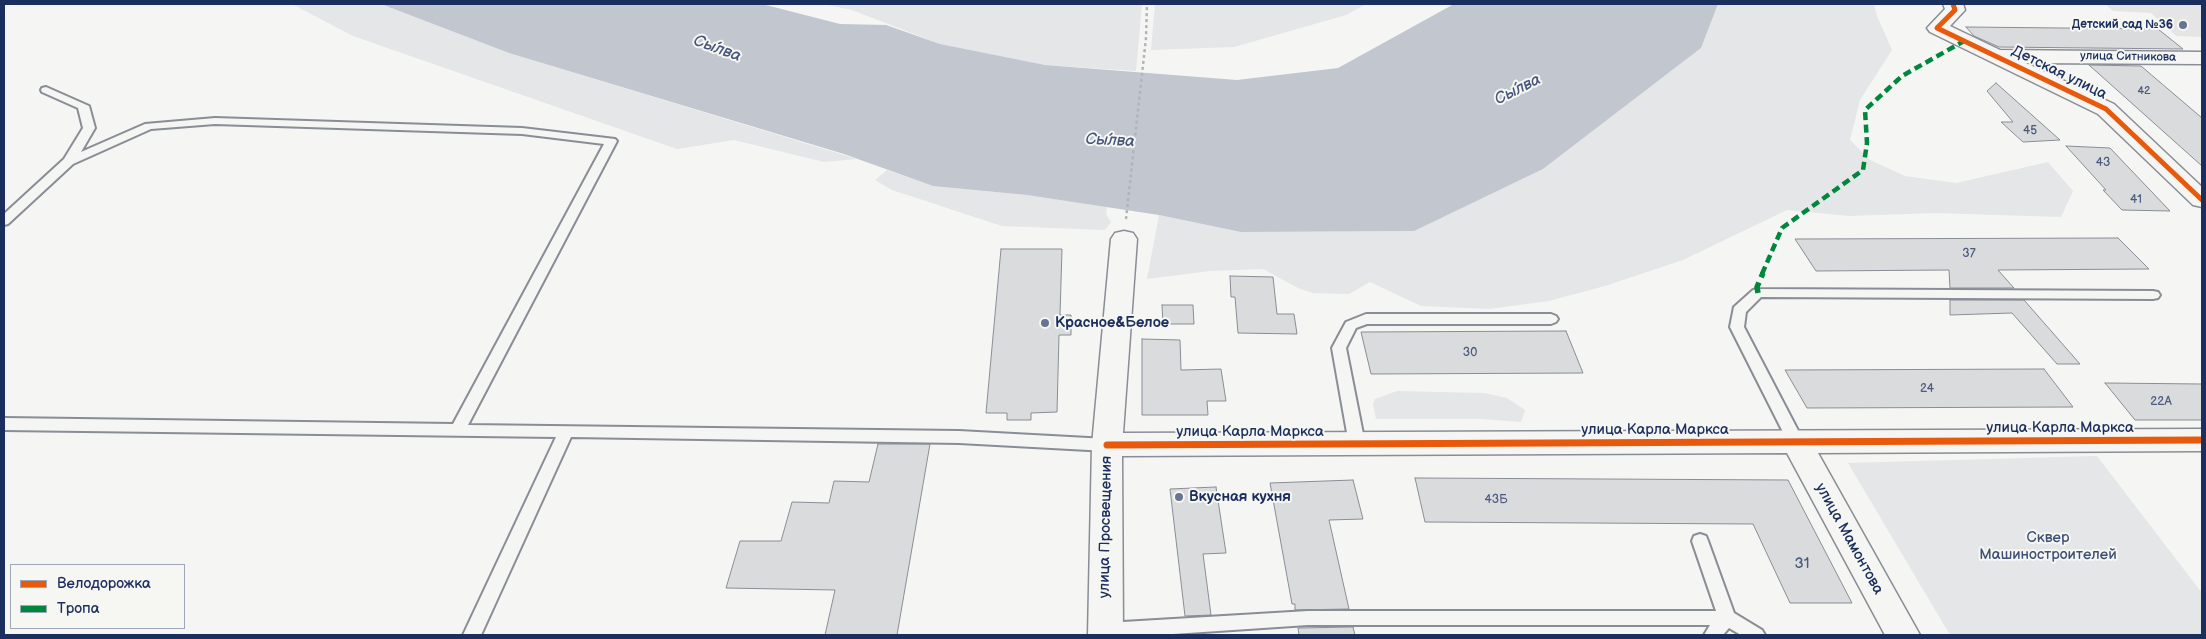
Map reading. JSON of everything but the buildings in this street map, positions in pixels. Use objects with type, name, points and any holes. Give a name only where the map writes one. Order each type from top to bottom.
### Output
[{"type":"street","name":"Детская улица","points":[[1953,4],[1955,10],[1937,28],[2106,109],[2202,200]]},
{"type":"street","name":"улица Ситникова","points":[[1994,56],[2199,61]]},
{"type":"street","name":"улица Просвещения","points":[[1105,633],[1107,445],[1124,231]]},
{"type":"street","name":"улица Карла Маркса","points":[[1107,445],[2202,440]]},
{"type":"street","name":"улица Мамонтова","points":[[1796,442],[1903,635]]},
{"type":"lane","points":[[4,220],[69,161],[88,128],[83,106],[46,90]]},
{"type":"lane","points":[[69,161],[149,126],[215,122],[522,131],[611,141],[458,430]]},
{"type":"lane","points":[[1796,442],[1737,327],[1739,310],[1758,293],[2153,295]]},
{"type":"lane","points":[[1357,444],[1339,348],[1351,325],[1366,319],[1551,319]]},
{"type":"lane","points":[[4,424],[960,437],[1107,445]]},
{"type":"lane","points":[[472,635],[566,431]]},
{"type":"lane","points":[[1700,541],[1726,618]]},
{"type":"lane","points":[[1105,633],[1308,618],[1726,618],[1756,635]]},
{"type":"lane","points":[[1713,635],[1726,618]]},
{"type":"path","points":[[1124,231],[1146,38],[1147,4]]},
{"type":"shaded area","name":"Детский сад №36","points":[[2105,4],[2202,4],[2202,37],[2176,36],[2151,13],[2113,11]]},
{"type":"green space","points":[[292,4],[381,4],[509,53],[857,159],[824,162],[734,140],[677,149],[353,36]]},
{"type":"green space","points":[[824,4],[1142,4],[1136,71],[1045,65],[940,44],[852,10]]},
{"type":"green space","points":[[1155,4],[1366,4],[1346,15],[1234,47],[1151,50]]},
{"type":"green space","points":[[1718,4],[1874,4],[1877,16],[1892,50],[1860,100],[1850,140],[1870,160],[1905,176],[1956,183],[2048,162],[2073,191],[2061,217],[1935,213],[1849,216],[1787,210],[1683,260],[1605,286],[1549,301],[1489,309],[1421,306],[1370,282],[1349,294],[1313,293],[1298,288],[1263,269],[1210,271],[1147,279],[1159,215],[1241,232],[1413,231],[1543,169],[1701,48]]},
{"type":"green space","points":[[887,170],[933,186],[1027,195],[1107,207],[1106,214],[1111,222],[1105,230],[1002,226],[892,190],[875,180]]},
{"type":"green space","points":[[1397,391],[1484,393],[1507,398],[1525,410],[1521,422],[1482,419],[1376,419],[1373,404],[1375,399]]},
{"type":"green space","name":"Сквер Машиностроителей","points":[[2097,456],[2202,593],[2202,635],[1950,635],[1848,463]]},
{"type":"water","name":"Сы́лва","points":[[381,4],[762,4],[840,24],[886,25],[940,44],[1045,65],[1237,80],[1338,68],[1454,4],[1718,4],[1701,48],[1543,169],[1414,231],[1241,232],[1159,215],[1027,195],[933,186],[844,154],[509,53]]},
{"type":"marked path","points":[[1758,293],[1757,287],[1782,228],[1863,170],[1867,143],[1865,110],[1902,76],[1964,41]]},
{"type":"cycle path","points":[[1953,4],[1955,10],[1937,28],[2106,109],[2202,200]]},
{"type":"cycle path","points":[[1107,445],[2202,440]]},
{"type":"place","name":"Детский сад №36","points":[[2183,25]]},
{"type":"place","name":"Красное&Белое","points":[[1045,323]]},
{"type":"place","name":"Вкусная кухня","points":[[1179,497]]}]
